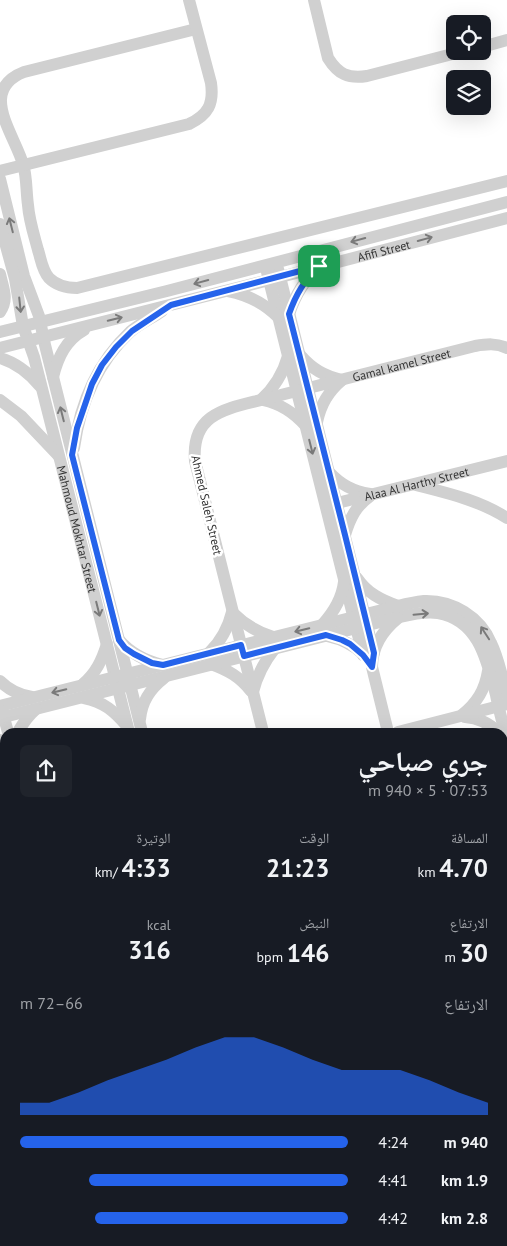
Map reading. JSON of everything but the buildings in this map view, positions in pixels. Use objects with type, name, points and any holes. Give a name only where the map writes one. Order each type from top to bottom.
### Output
[{"type":"street","points":[[0,171],[181,126],[198,119],[206,112],[212,93],[211,83],[189,0]]},
{"type":"street","points":[[314,0],[328,58],[333,66],[348,76],[358,78],[446,56]]},
{"type":"street","points":[[196,29],[24,72],[7,82],[2,91],[1,101],[5,121],[23,165],[29,214],[44,270],[58,284],[67,288],[77,288],[507,181]]},
{"type":"street","points":[[491,44],[507,40]]},
{"type":"street","name":"Mahmoud Mokhtar Street","points":[[1,187],[24,276],[40,322],[72,455],[113,642]]},
{"type":"street","name":"Afifi Street","points":[[0,332],[167,291],[507,202]]},
{"type":"street","name":"Afifi Street","points":[[0,348],[507,218]]},
{"type":"street","points":[[490,222],[507,228]]},
{"type":"street","name":"Mahmoud Mokhtar Street","points":[[0,224],[15,279],[23,326],[29,341],[59,455],[113,642],[134,728]]},
{"type":"street","points":[[271,263],[387,728]]},
{"type":"street","points":[[284,316],[300,288],[319,266]]},
{"type":"street","points":[[0,274],[6,300],[0,312]]},
{"type":"street","points":[[226,291],[249,296],[284,316]]},
{"type":"street","points":[[72,455],[77,428],[84,406],[92,384],[102,365],[132,331],[171,305]]},
{"type":"street","points":[[53,376],[62,352],[74,337],[90,326]]},
{"type":"street","name":"Gamal kamel Street","points":[[303,390],[482,345],[495,344],[507,348]]},
{"type":"street","points":[[294,354],[317,371],[329,377],[342,380]]},
{"type":"street","points":[[261,400],[279,380],[294,354]]},
{"type":"street","points":[[0,358],[20,367],[32,376],[42,388]]},
{"type":"street","points":[[311,424],[332,388],[342,380]]},
{"type":"street","name":"Ahmed Saleh Street","points":[[262,728],[194,461],[194,452],[199,433],[210,418],[218,413],[227,409],[303,390]]},
{"type":"street","points":[[0,400],[21,416],[59,455]]},
{"type":"street","points":[[261,400],[274,402],[311,424],[329,472],[332,505],[345,535],[350,576],[324,630]]},
{"type":"street","name":"Alaa Al Harthy Street","points":[[332,505],[507,461]]},
{"type":"street","points":[[329,472],[348,488],[372,494]]},
{"type":"street","points":[[413,484],[474,501],[507,518]]},
{"type":"street","points":[[345,535],[348,523],[354,512],[372,494]]},
{"type":"street","points":[[350,576],[373,595],[399,612]]},
{"type":"street","points":[[232,612],[250,628],[274,643]]},
{"type":"street","points":[[210,659],[224,635],[232,612]]},
{"type":"street","points":[[368,654],[399,612]]},
{"type":"street","points":[[7,728],[1,710],[36,703],[399,612],[412,614],[437,613],[449,616],[460,622],[478,641],[494,666],[507,695]]},
{"type":"street","points":[[324,630],[368,654]]},
{"type":"street","points":[[81,691],[113,642],[164,670]]},
{"type":"street","points":[[253,693],[260,669],[274,643]]},
{"type":"street","points":[[210,659],[234,675],[253,693]]},
{"type":"street","points":[[494,666],[507,676]]},
{"type":"street","points":[[494,666],[503,705],[505,728]]},
{"type":"street","points":[[460,716],[477,701],[494,666]]},
{"type":"street","points":[[81,691],[92,700],[112,710],[134,728],[147,696],[164,670]]},
{"type":"street","points":[[0,681],[13,692],[36,703]]},
{"type":"street","points":[[20,728],[36,703]]},
{"type":"street","points":[[414,728],[503,705]]},
{"type":"street","points":[[460,716],[483,721],[494,728]]},
{"type":"route","points":[[319,266],[300,288],[289,314],[374,653],[372,667],[363,655],[350,644],[326,635],[244,656],[241,645],[163,665],[152,663],[125,648],[119,640],[72,455],[77,428],[92,384],[102,365],[132,331],[171,305],[319,266]]}]
